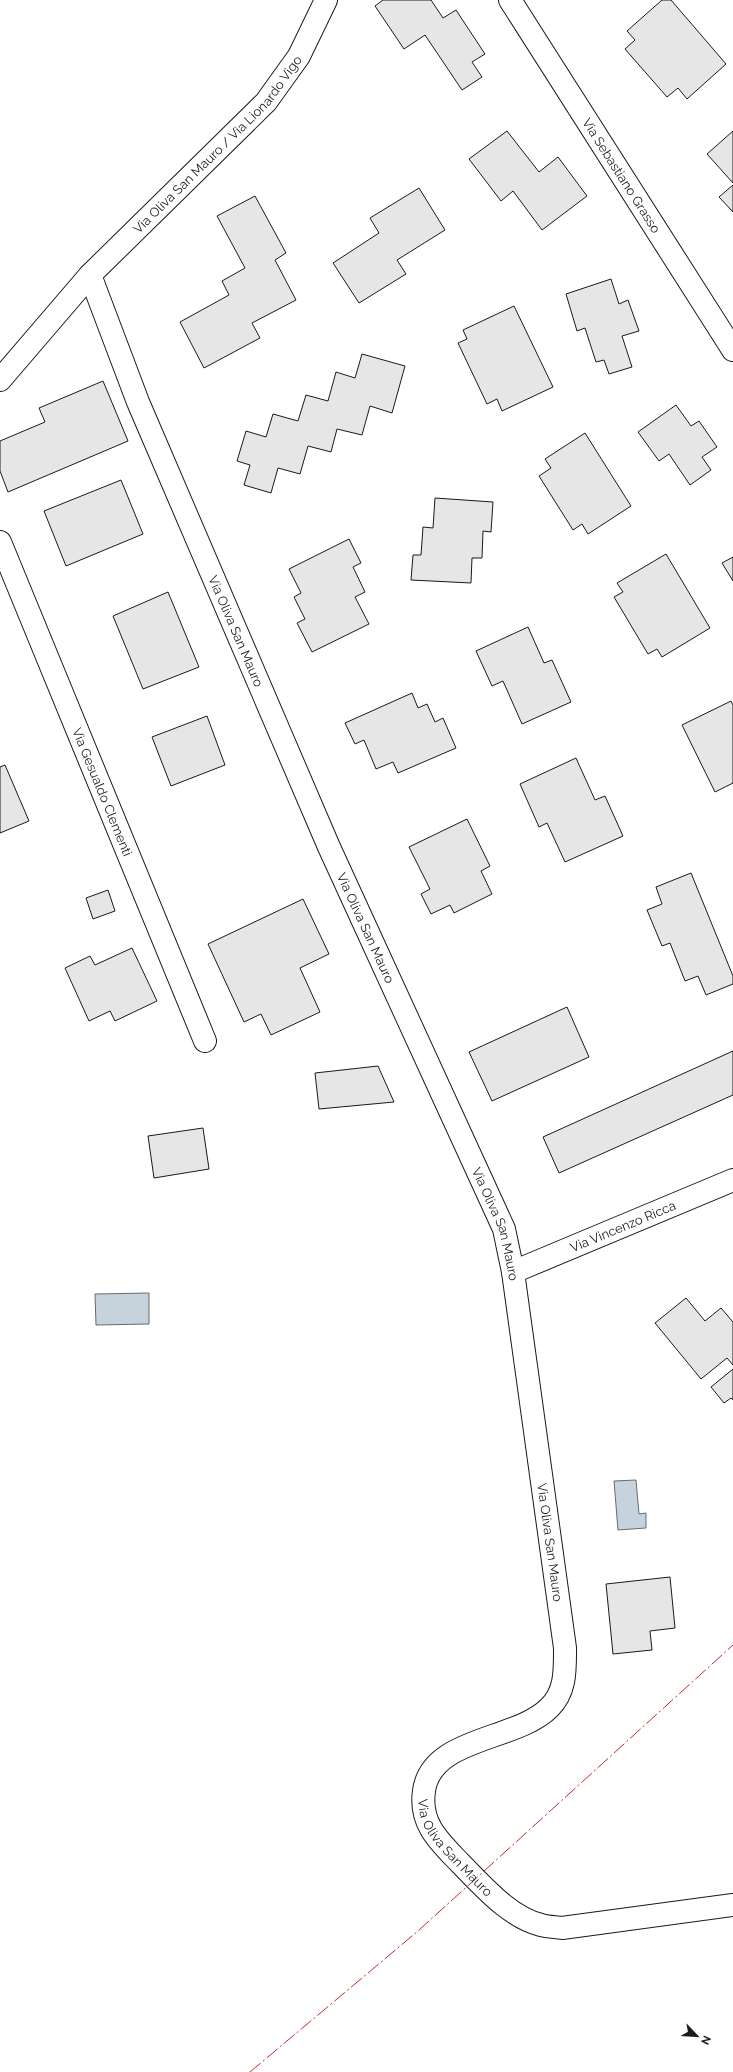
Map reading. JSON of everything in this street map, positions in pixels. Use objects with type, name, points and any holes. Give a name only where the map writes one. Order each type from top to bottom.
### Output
[{"type":"street","name":"Via Oliva San Mauro / Via Lionardo Vigo","points":[[0,380],[90,275],[266,102],[299,56],[326,0]]},
{"type":"street","name":"Via Sebastiano Grasso","points":[[510,0],[733,350]]},
{"type":"street","name":"Via Oliva San Mauro","points":[[90,275],[138,402],[329,847],[504,1229],[513,1272],[564,1648],[564,1679],[559,1695],[550,1708],[534,1719],[447,1756],[431,1770],[425,1784],[425,1818],[434,1836],[488,1892],[518,1915],[540,1925],[562,1928],[733,1905]]},
{"type":"street","name":"Via Gesualdo Clementi","points":[[0,542],[205,1041]]},
{"type":"street","name":"Via Vincenzo Ricca","points":[[513,1272],[733,1180]]},
{"type":"shaded area","points":[[149,1293],[149,1324],[96,1325],[95,1294]]},
{"type":"shaded area","points":[[636,1480],[639,1514],[646,1513],[646,1528],[618,1530],[614,1481]]},
{"type":"building","points":[[383,0],[431,0],[443,18],[456,10],[485,54],[472,62],[482,77],[462,90],[425,35],[404,49],[375,6]]},
{"type":"building","points":[[662,0],[671,0],[726,64],[687,99],[678,88],[667,97],[625,49],[635,40],[627,31]]},
{"type":"building","points":[[507,131],[539,172],[558,157],[587,196],[542,230],[513,191],[501,201],[469,159]]},
{"type":"building","points":[[733,131],[733,183],[707,154]]},
{"type":"building","points":[[733,185],[733,212],[719,197]]},
{"type":"building","points":[[419,188],[445,230],[397,260],[406,274],[359,303],[333,263],[379,233],[370,218]]},
{"type":"building","points":[[255,196],[286,253],[275,260],[296,300],[252,323],[260,338],[204,368],[180,322],[229,295],[222,281],[245,268],[217,216]]},
{"type":"building","points":[[611,279],[619,304],[628,300],[639,331],[622,336],[632,367],[609,374],[604,360],[596,362],[585,328],[577,331],[566,294]]},
{"type":"building","points":[[514,306],[553,387],[502,411],[497,399],[487,404],[458,343],[467,339],[463,330]]},
{"type":"building","points":[[362,354],[405,366],[392,413],[370,406],[362,435],[337,429],[331,452],[308,446],[300,474],[278,468],[271,493],[244,485],[250,465],[237,461],[246,431],[266,437],[273,414],[298,421],[306,395],[328,401],[336,372],[355,378]]},
{"type":"building","points":[[103,381],[128,441],[8,492],[0,471],[0,441],[45,422],[39,408]]},
{"type":"building","points":[[676,405],[691,426],[699,421],[717,447],[702,457],[711,470],[690,485],[669,454],[659,461],[638,432]]},
{"type":"building","points":[[585,433],[631,506],[588,534],[582,524],[573,530],[539,476],[551,468],[545,459]]},
{"type":"building","points":[[121,480],[143,534],[66,566],[44,511]]},
{"type":"building","points":[[435,498],[493,502],[491,532],[483,531],[482,558],[472,558],[471,583],[411,580],[413,555],[421,555],[423,527],[433,528]]},
{"type":"building","points":[[349,539],[361,563],[353,567],[365,592],[355,597],[369,624],[312,652],[297,623],[305,619],[294,597],[301,593],[289,569]]},
{"type":"building","points":[[666,554],[710,628],[662,657],[657,649],[648,654],[614,597],[623,592],[617,583]]},
{"type":"building","points":[[733,557],[733,581],[722,563]]},
{"type":"building","points":[[168,592],[199,667],[143,689],[113,616]]},
{"type":"building","points":[[528,627],[544,663],[552,660],[571,702],[522,724],[503,681],[492,686],[476,651]]},
{"type":"building","points":[[412,693],[418,708],[427,704],[435,722],[443,718],[456,748],[398,773],[393,762],[376,769],[364,740],[355,744],[345,723]]},
{"type":"building","points":[[731,701],[733,705],[733,783],[715,792],[682,725]]},
{"type":"building","points":[[207,716],[225,765],[171,786],[152,737]]},
{"type":"building","points":[[576,758],[595,800],[605,796],[623,836],[565,862],[547,823],[539,827],[520,784]]},
{"type":"building","points":[[5,765],[29,821],[0,833],[0,767]]},
{"type":"building","points":[[467,819],[490,866],[481,871],[492,894],[454,913],[450,905],[431,914],[421,894],[430,889],[409,847]]},
{"type":"building","points":[[691,873],[733,976],[733,984],[706,995],[698,976],[685,981],[670,943],[662,946],[647,910],[662,904],[656,887]]},
{"type":"building","points":[[108,890],[115,911],[93,919],[86,898]]},
{"type":"building","points":[[303,899],[329,954],[300,968],[320,1012],[271,1035],[261,1014],[244,1022],[208,944]]},
{"type":"building","points":[[132,948],[157,1001],[115,1021],[110,1011],[89,1021],[65,968],[90,956],[95,965]]},
{"type":"building","points":[[567,1007],[589,1057],[492,1101],[469,1052]]},
{"type":"building","points":[[733,1051],[733,1095],[559,1173],[543,1137]]},
{"type":"building","points":[[378,1066],[394,1102],[319,1109],[315,1073]]},
{"type":"building","points":[[203,1128],[209,1169],[154,1178],[148,1136]]},
{"type":"building","points":[[686,1298],[705,1321],[721,1308],[733,1322],[733,1365],[727,1358],[701,1379],[655,1323]]},
{"type":"building","points":[[733,1369],[733,1400],[731,1398],[724,1403],[711,1387]]},
{"type":"building","points":[[670,1577],[675,1628],[650,1631],[652,1650],[613,1654],[606,1584]]},
{"type":"power","points":[[250,2072],[418,1931],[733,1645]]}]
